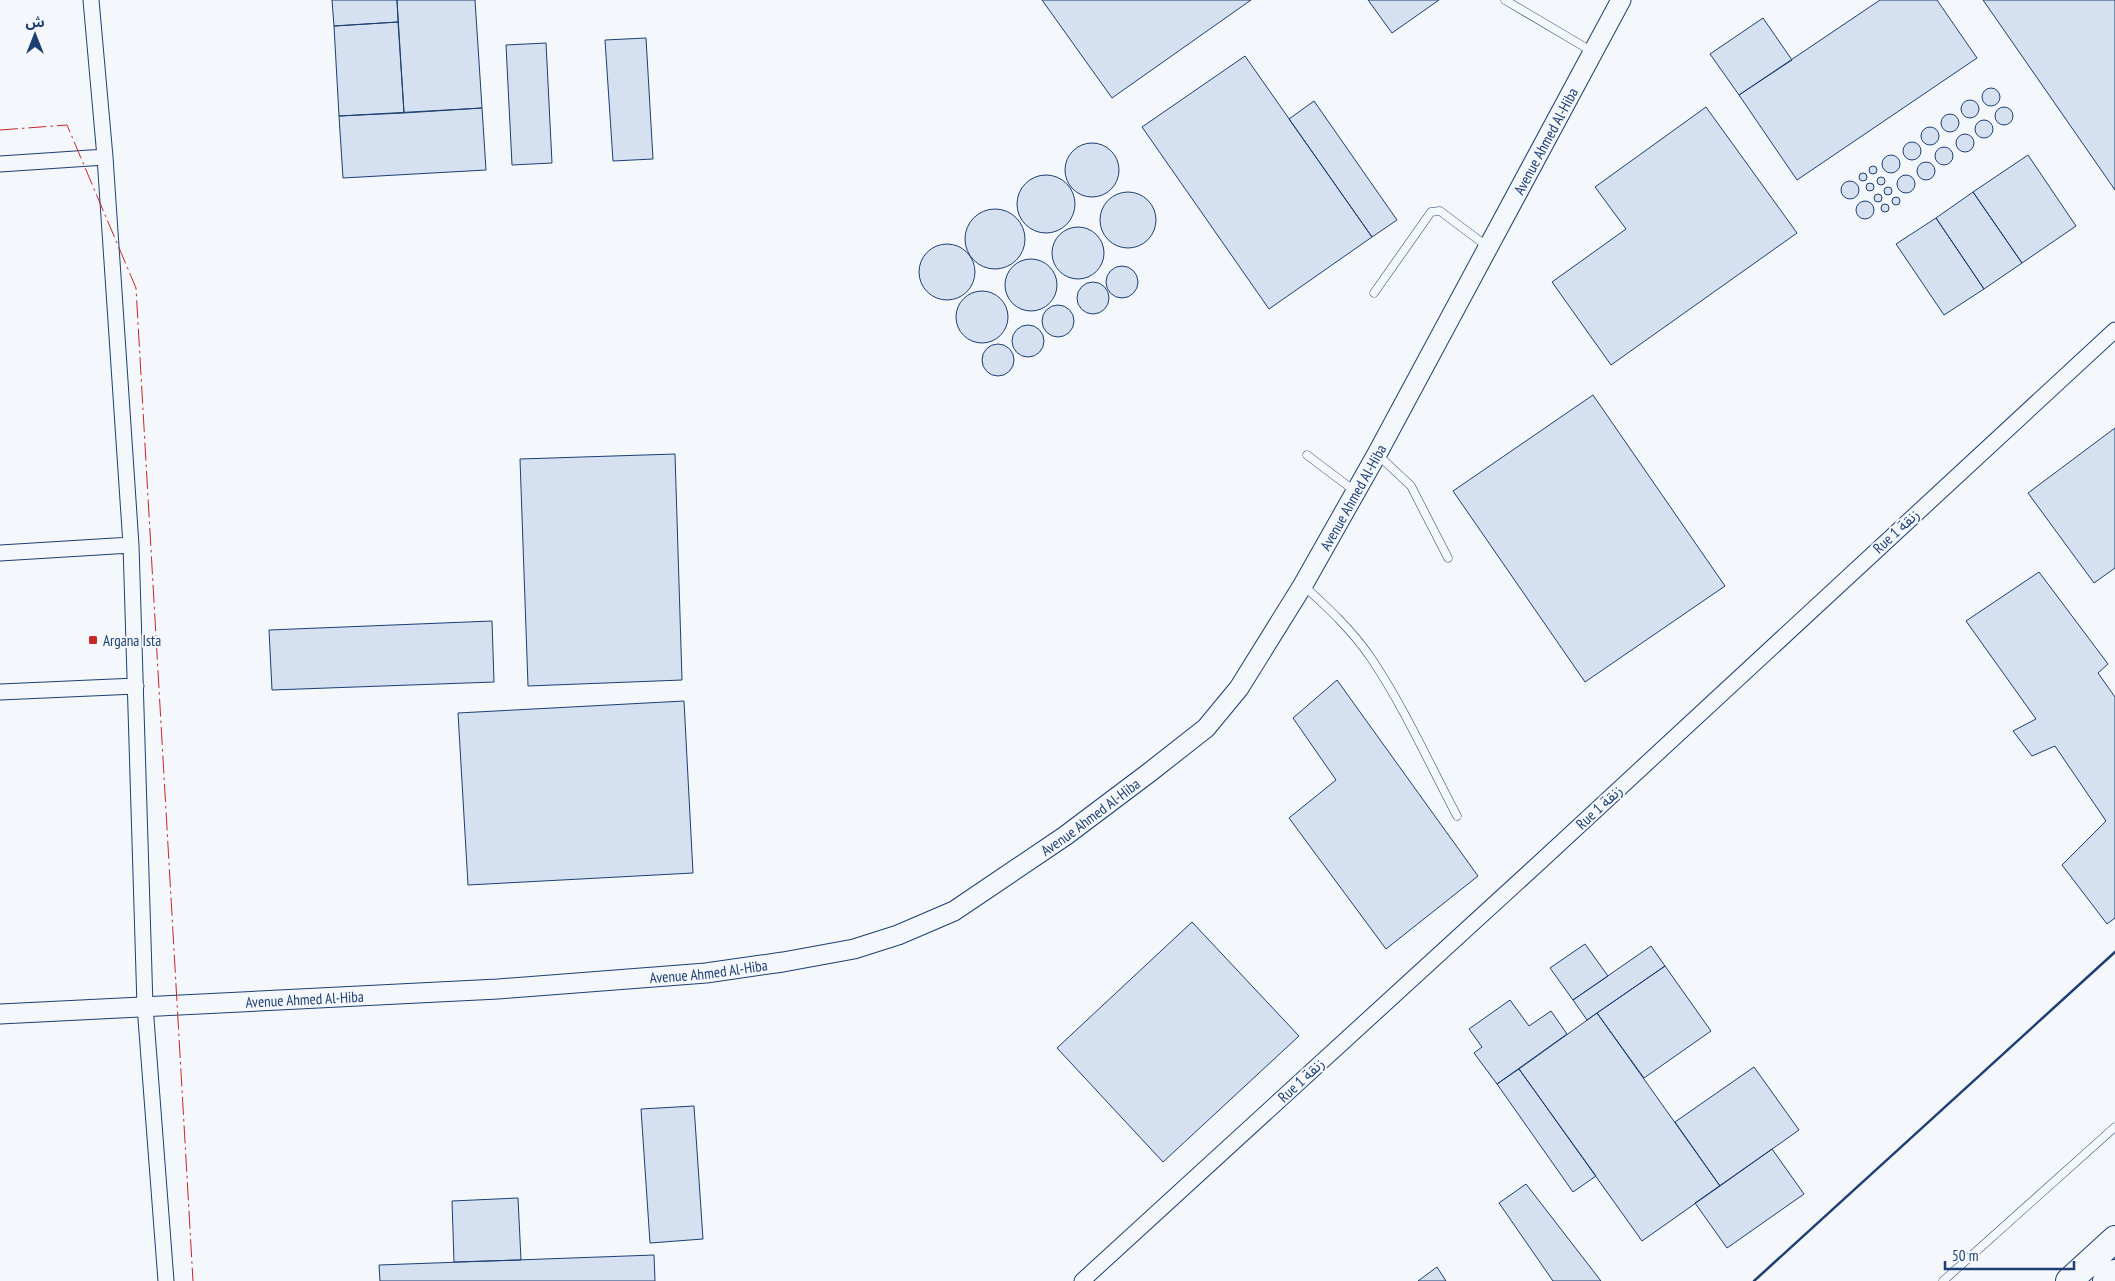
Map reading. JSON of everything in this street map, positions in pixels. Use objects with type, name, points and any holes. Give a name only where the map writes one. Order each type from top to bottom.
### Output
[{"type":"highway","points":[[2069,1281],[2115,1240]]},
{"type":"highway","points":[[2106,1281],[2115,1273]]},
{"type":"street","points":[[91,0],[105,157],[131,545],[145,1006],[166,1281]]},
{"type":"street","name":"Avenue Ahmed Al-Hiba","points":[[0,1014],[498,989],[706,973],[854,949],[898,935],[954,911],[1004,879],[1150,772],[1206,728],[1239,688],[1303,585],[1356,492],[1621,0]]},
{"type":"street","points":[[0,164],[105,157]]},
{"type":"street","name":"Rue 1 زنقة","points":[[1082,1281],[1540,862],[2115,330]]},
{"type":"street","points":[[0,553],[131,545]]},
{"type":"street","points":[[0,692],[136,686]]},
{"type":"lane","points":[[1505,0],[1593,52]]},
{"type":"lane","points":[[1374,293],[1431,212],[1440,212],[1488,247]]},
{"type":"lane","points":[[1377,454],[1411,486],[1448,558]]},
{"type":"lane","points":[[1307,455],[1356,492]]},
{"type":"lane","points":[[1303,585],[1336,615],[1370,657],[1400,706],[1457,816]]},
{"type":"lane","points":[[1943,1281],[2115,1127]]},
{"type":"building","points":[[332,0],[397,0],[398,22],[334,26]]},
{"type":"building","points":[[397,0],[475,0],[482,108],[404,113]]},
{"type":"building","points":[[1042,0],[1251,0],[1112,98]]},
{"type":"building","points":[[1368,0],[1439,0],[1392,33]]},
{"type":"building","points":[[1880,0],[1937,0],[1977,58],[1797,180],[1739,95]]},
{"type":"building","points":[[1983,0],[2115,0],[2115,190]]},
{"type":"building","points":[[1763,18],[1792,60],[1739,95],[1710,54]]},
{"type":"building","points":[[398,22],[404,113],[339,116],[334,26]]},
{"type":"building","points":[[646,38],[653,159],[613,161],[605,40]]},
{"type":"building","points":[[546,43],[552,163],[512,165],[506,45]]},
{"type":"building","points":[[1245,56],[1372,237],[1269,309],[1142,127]]},
{"type":"building","points":[[1987,88],[1995,88],[2000,93],[1998,104],[1987,106],[1982,101],[1982,93]]},
{"type":"building","points":[[1966,100],[1974,100],[1979,105],[1977,116],[1966,118],[1961,113],[1961,105]]},
{"type":"building","points":[[1314,101],[1397,220],[1372,237],[1289,119]]},
{"type":"building","points":[[1706,107],[1797,233],[1611,365],[1552,282],[1626,229],[1595,187]]},
{"type":"building","points":[[2000,107],[2008,107],[2013,112],[2011,123],[2000,125],[1995,120],[1995,112]]},
{"type":"building","points":[[482,108],[486,170],[343,178],[339,116]]},
{"type":"building","points":[[1946,114],[1954,114],[1959,119],[1957,130],[1946,132],[1941,127],[1941,119]]},
{"type":"building","points":[[1980,120],[1988,120],[1993,125],[1991,136],[1980,138],[1975,133],[1975,125]]},
{"type":"building","points":[[1926,127],[1934,127],[1939,132],[1937,143],[1926,145],[1921,140],[1921,132]]},
{"type":"building","points":[[1961,134],[1969,134],[1974,139],[1972,150],[1961,152],[1956,147],[1956,139]]},
{"type":"building","points":[[1908,142],[1916,142],[1921,147],[1919,158],[1908,160],[1903,155],[1903,147]]},
{"type":"building","points":[[1087,143],[1097,143],[1107,147],[1115,155],[1119,170],[1115,185],[1107,193],[1097,197],[1087,197],[1077,193],[1069,185],[1065,175],[1065,165],[1069,155],[1077,147]]},
{"type":"building","points":[[1940,147],[1948,147],[1953,152],[1951,163],[1940,165],[1935,160],[1935,152]]},
{"type":"building","points":[[1887,155],[1895,155],[1900,160],[1898,171],[1887,173],[1882,168],[1882,160]]},
{"type":"building","points":[[2028,155],[2076,226],[2022,263],[1973,192]]},
{"type":"building","points":[[1922,162],[1930,162],[1935,167],[1933,178],[1922,180],[1917,175],[1917,167]]},
{"type":"building","points":[[1873,166],[1877,170],[1873,174],[1869,170]]},
{"type":"building","points":[[1863,173],[1867,177],[1863,181],[1859,177]]},
{"type":"building","points":[[1046,175],[1062,180],[1070,188],[1075,204],[1070,220],[1062,228],[1046,233],[1030,228],[1022,220],[1017,204],[1022,188],[1030,180]]},
{"type":"building","points":[[1902,175],[1910,175],[1915,180],[1913,191],[1902,193],[1897,188],[1897,180]]},
{"type":"building","points":[[1881,177],[1885,181],[1881,185],[1877,181]]},
{"type":"building","points":[[1846,181],[1854,181],[1859,186],[1857,197],[1846,199],[1841,194],[1841,186]]},
{"type":"building","points":[[1870,183],[1874,187],[1870,191],[1866,187]]},
{"type":"building","points":[[1888,187],[1892,191],[1888,195],[1884,191]]},
{"type":"building","points":[[1128,192],[1139,194],[1148,200],[1154,209],[1156,220],[1154,231],[1148,240],[1139,246],[1128,248],[1117,246],[1108,240],[1102,231],[1100,220],[1102,209],[1108,200],[1117,194]]},
{"type":"building","points":[[1973,192],[2022,263],[1984,289],[1936,218]]},
{"type":"building","points":[[1878,194],[1882,198],[1878,202],[1874,198]]},
{"type":"building","points":[[1896,197],[1900,201],[1896,205],[1892,201]]},
{"type":"building","points":[[1861,201],[1869,201],[1874,206],[1872,217],[1861,219],[1856,214],[1856,206]]},
{"type":"building","points":[[1885,204],[1889,208],[1885,212],[1881,208]]},
{"type":"building","points":[[995,209],[1011,214],[1016,218],[1020,223],[1025,239],[1020,255],[1016,260],[1011,264],[995,269],[979,264],[974,260],[970,255],[965,239],[970,223],[974,218],[979,214]]},
{"type":"building","points":[[1936,218],[1984,289],[1944,315],[1896,244]]},
{"type":"building","points":[[1078,227],[1088,229],[1096,235],[1102,243],[1104,253],[1102,263],[1096,271],[1088,277],[1078,279],[1068,277],[1060,271],[1054,263],[1052,253],[1054,243],[1060,235],[1068,229]]},
{"type":"building","points":[[947,244],[962,249],[970,257],[975,272],[970,287],[962,295],[947,300],[932,295],[924,287],[919,272],[924,257],[932,249]]},
{"type":"building","points":[[1031,259],[1041,261],[1049,267],[1055,275],[1057,285],[1055,295],[1049,303],[1041,309],[1031,311],[1021,309],[1013,303],[1007,295],[1005,285],[1007,275],[1013,267],[1021,261]]},
{"type":"building","points":[[1122,266],[1133,271],[1138,282],[1133,293],[1122,298],[1111,293],[1106,282],[1111,271]]},
{"type":"building","points":[[1093,282],[1104,287],[1109,298],[1104,309],[1093,314],[1082,309],[1077,298],[1082,287]]},
{"type":"building","points":[[982,291],[992,293],[1000,299],[1006,307],[1008,317],[1006,327],[1000,335],[992,341],[982,343],[972,341],[964,335],[958,327],[956,317],[958,307],[964,299],[972,293]]},
{"type":"building","points":[[1058,305],[1069,310],[1074,321],[1069,332],[1058,337],[1047,332],[1042,321],[1047,310]]},
{"type":"building","points":[[1028,325],[1039,330],[1044,341],[1039,352],[1028,357],[1017,352],[1012,341],[1017,330]]},
{"type":"building","points":[[998,344],[1009,349],[1014,360],[1009,371],[998,376],[987,371],[982,360],[987,349]]},
{"type":"building","points":[[1593,395],[1725,586],[1585,682],[1453,491]]},
{"type":"building","points":[[2115,428],[2115,568],[2094,583],[2028,493]]},
{"type":"building","points":[[675,454],[682,680],[528,686],[520,459]]},
{"type":"building","points":[[2039,572],[2108,664],[2098,673],[2115,697],[2115,918],[2107,924],[2062,865],[2106,821],[2055,746],[2032,756],[2013,731],[2036,719],[1966,621]]},
{"type":"building","points":[[492,621],[494,682],[272,690],[269,630]]},
{"type":"building","points":[[1337,680],[1478,876],[1386,949],[1289,818],[1336,780],[1293,718]]},
{"type":"building","points":[[684,701],[693,873],[468,885],[458,713]]},
{"type":"building","points":[[1192,922],[1299,1036],[1163,1162],[1057,1048]]},
{"type":"building","points":[[1585,944],[1608,976],[1573,1000],[1550,968]]},
{"type":"building","points":[[1651,946],[1665,966],[1587,1020],[1573,1000]]},
{"type":"building","points":[[1665,966],[1711,1031],[1644,1078],[1597,1013]]},
{"type":"building","points":[[1510,1000],[1529,1026],[1551,1011],[1567,1034],[1497,1084],[1474,1053],[1482,1047],[1469,1029]]},
{"type":"building","points":[[1597,1013],[1720,1186],[1642,1241],[1519,1069]]},
{"type":"building","points":[[1754,1067],[1799,1130],[1720,1186],[1675,1122]]},
{"type":"building","points":[[1519,1069],[1596,1176],[1573,1192],[1497,1084]]},
{"type":"building","points":[[694,1106],[703,1239],[650,1243],[641,1109]]},
{"type":"building","points":[[1772,1149],[1804,1194],[1727,1248],[1695,1203]]},
{"type":"building","points":[[1526,1184],[1601,1281],[1553,1281],[1499,1203]]},
{"type":"building","points":[[518,1198],[521,1260],[454,1262],[452,1201]]},
{"type":"building","points":[[654,1255],[655,1281],[380,1281],[379,1265]]},
{"type":"building","points":[[1437,1267],[1446,1281],[1418,1281]]},
{"type":"wall","points":[[1754,1281],[2115,952]]},
{"type":"power","points":[[0,130],[67,125],[136,288],[193,1281]]},
{"type":"place","name":"Argana Ista","points":[[93,640]]}]
